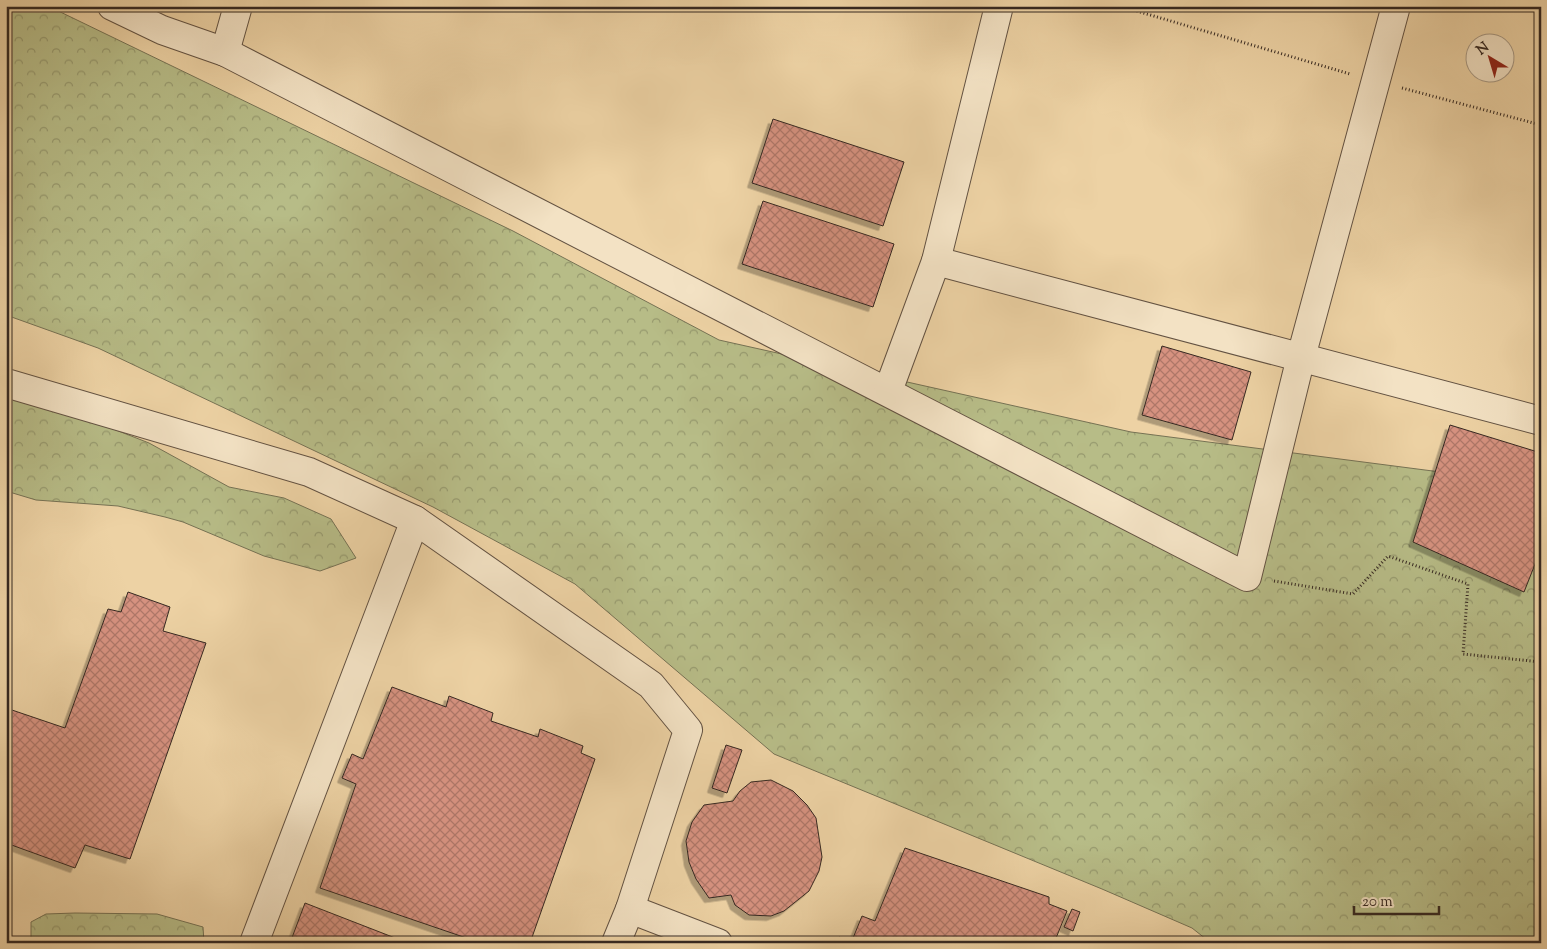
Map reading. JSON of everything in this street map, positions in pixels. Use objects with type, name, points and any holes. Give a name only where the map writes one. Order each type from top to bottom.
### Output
[{"type":"street","points":[[112,6],[162,30],[225,52],[1247,577],[1302,357],[1396,6]]},
{"type":"street","points":[[225,52],[238,6]]},
{"type":"street","points":[[888,391],[936,261],[999,6]]},
{"type":"street","points":[[936,261],[1541,421]]},
{"type":"street","points":[[6,384],[309,472],[415,520],[651,685],[688,730],[630,909],[616,943]]},
{"type":"street","points":[[254,943],[415,520]]},
{"type":"street","points":[[630,909],[718,943]]},
{"type":"path","points":[[1120,6],[1376,81],[1541,125]]},
{"type":"path","points":[[1247,577],[1353,594],[1388,556],[1468,584],[1463,654],[1541,662]]},
{"type":"green space","points":[[6,6],[48,6],[513,231],[719,340],[1131,432],[1541,485],[1541,943],[1211,943],[1192,928],[1102,889],[774,754],[575,584],[433,507],[98,348],[6,315]]},
{"type":"green space","points":[[6,394],[60,408],[149,443],[229,487],[284,498],[331,519],[356,558],[320,571],[264,556],[183,522],[165,517],[118,506],[36,500],[6,491]]},
{"type":"green space","points":[[46,914],[157,914],[203,927],[204,943],[31,943],[31,922]]},
{"type":"building","points":[[773,119],[904,162],[883,226],[752,183]]},
{"type":"building","points":[[763,201],[894,244],[873,307],[742,264]]},
{"type":"building","points":[[1162,346],[1251,372],[1232,440],[1142,415]]},
{"type":"building","points":[[1450,425],[1541,453],[1541,549],[1524,592],[1413,542]]},
{"type":"building","points":[[128,592],[170,607],[163,631],[206,643],[130,859],[85,845],[75,868],[6,843],[6,708],[65,728],[108,609],[121,612]]},
{"type":"building","points":[[392,687],[446,707],[449,696],[493,713],[491,721],[538,737],[540,729],[583,746],[581,753],[595,759],[530,943],[481,943],[320,888],[356,784],[342,778],[352,754],[363,759]]},
{"type":"building","points":[[726,745],[742,750],[727,793],[712,788]]},
{"type":"building","points":[[771,780],[793,791],[807,805],[816,818],[822,857],[819,871],[809,891],[784,911],[771,916],[749,915],[735,905],[731,895],[709,898],[696,879],[689,862],[686,841],[692,822],[704,805],[733,801],[740,791],[751,782]]},
{"type":"building","points":[[905,848],[1049,897],[1049,904],[1067,911],[1054,943],[851,943],[862,916],[875,921]]},
{"type":"building","points":[[305,903],[408,943],[290,943]]},
{"type":"building","points":[[1072,909],[1080,912],[1073,931],[1064,927]]},
{"type":"building","points":[[839,937],[847,941],[846,943],[837,943]]}]
